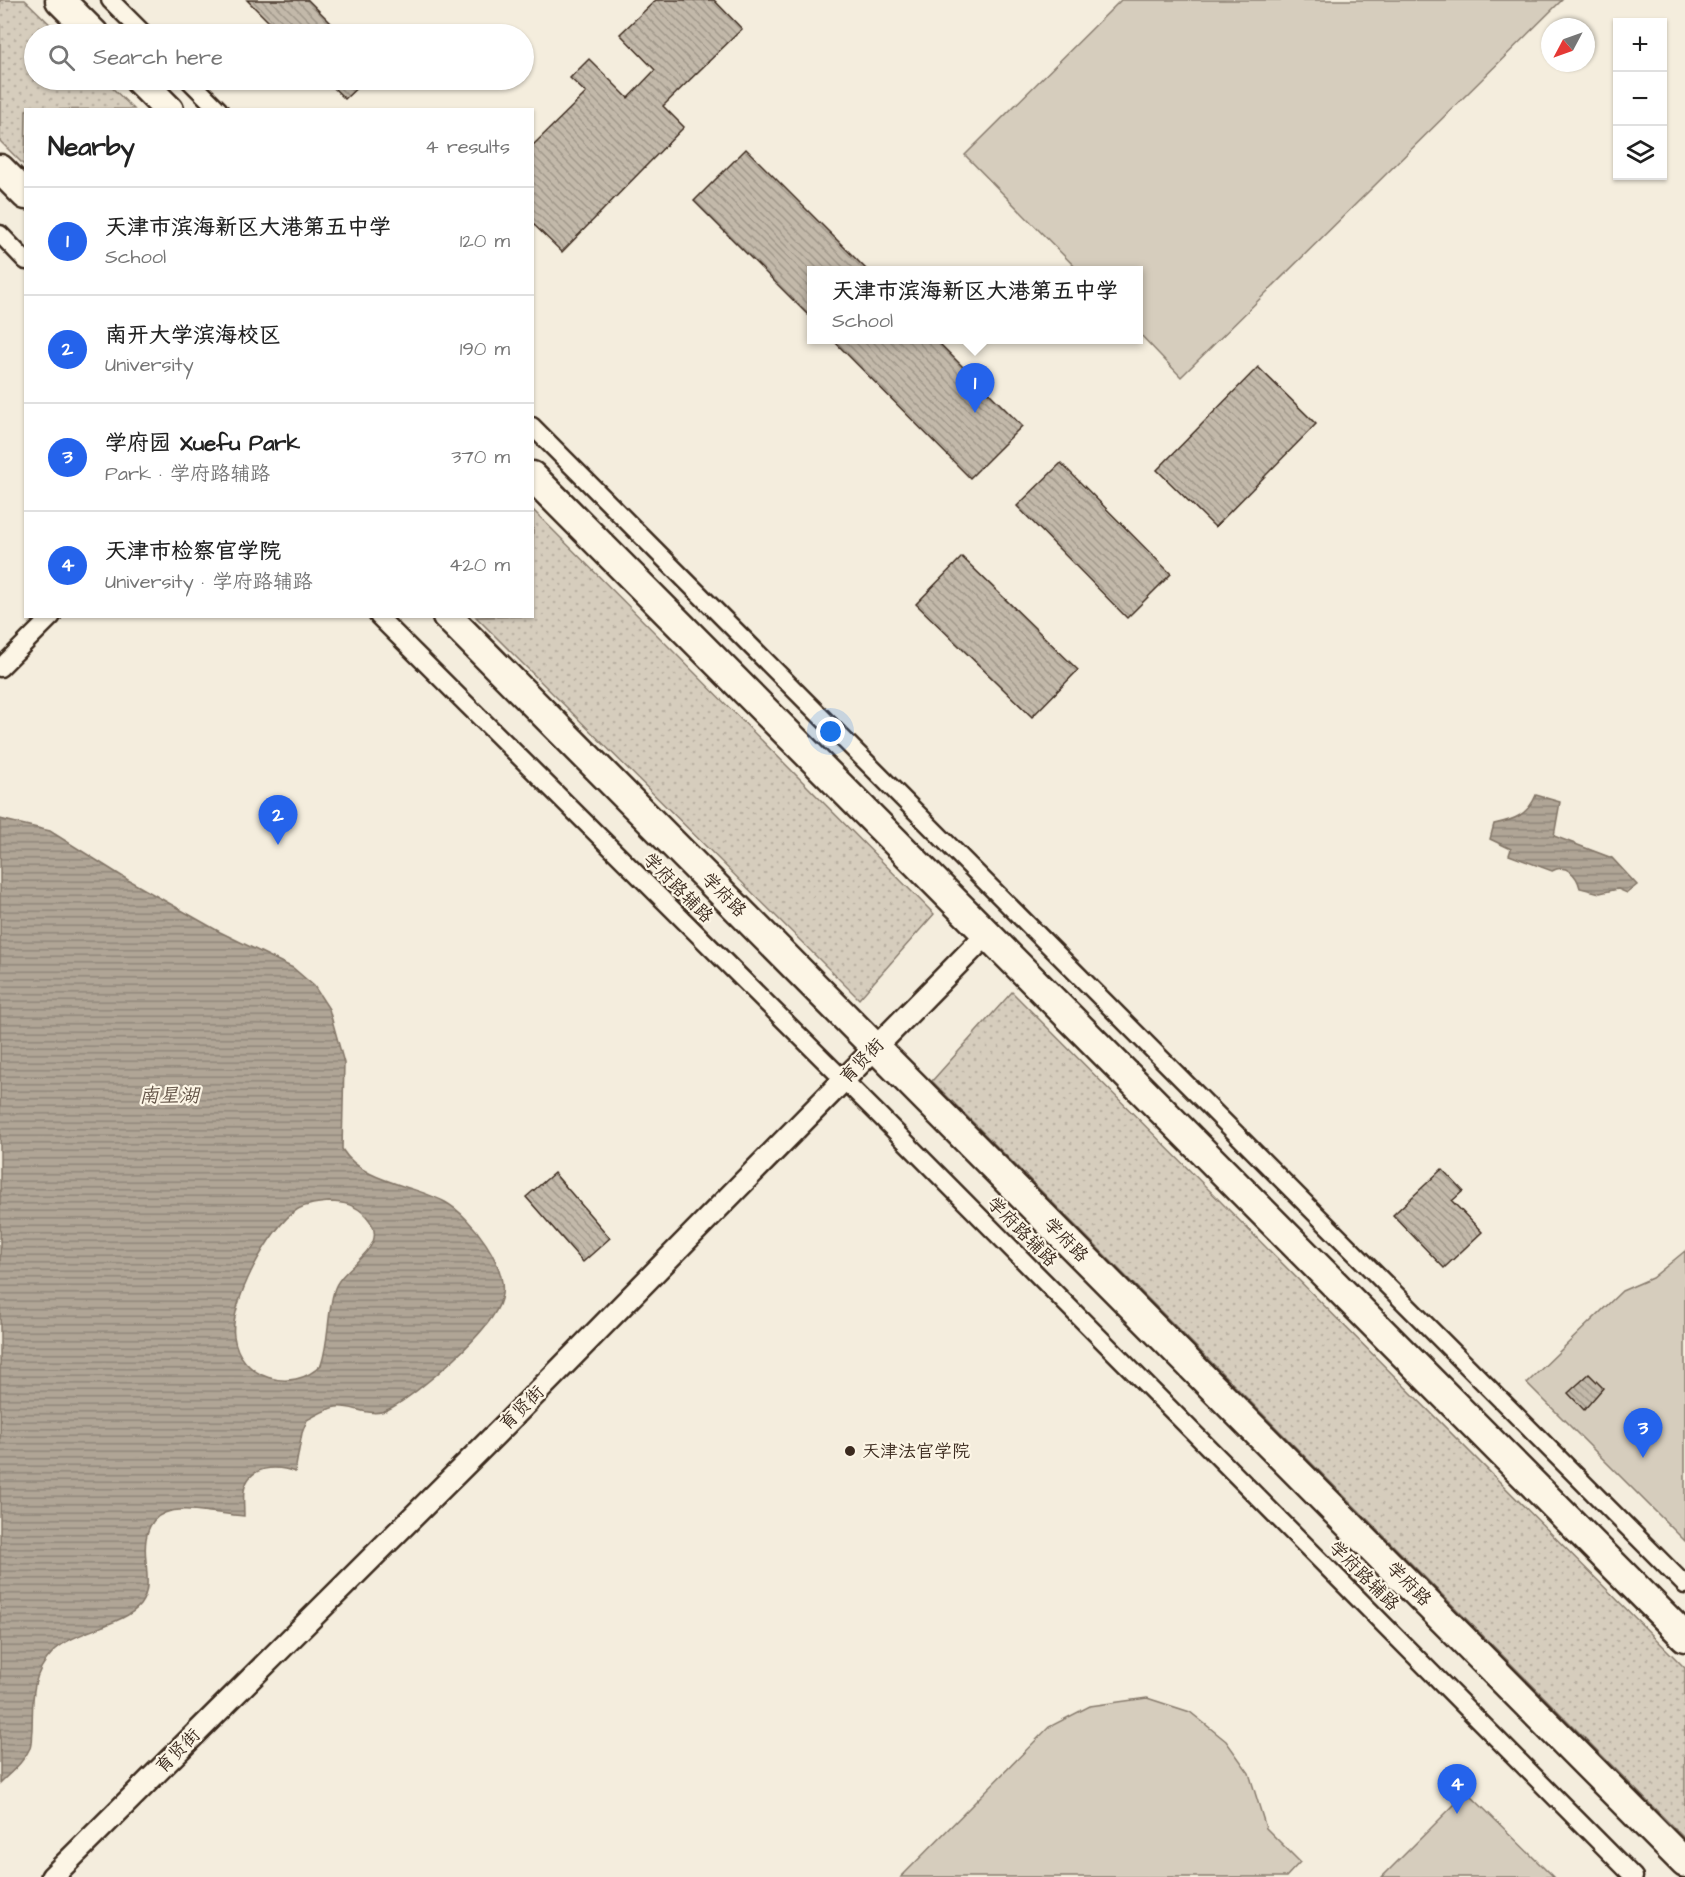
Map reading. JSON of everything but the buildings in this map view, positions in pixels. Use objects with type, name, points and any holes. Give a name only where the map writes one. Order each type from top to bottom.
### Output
[{"type":"highway","points":[[60,0],[84,24]]},
{"type":"highway","points":[[149,90],[167,108]]},
{"type":"highway","points":[[0,170],[24,193]]},
{"type":"highway","points":[[534,478],[1685,1637]]},
{"type":"highway","name":"学府路","points":[[449,618],[1685,1863]]},
{"type":"street","points":[[110,0],[134,24]]},
{"type":"street","points":[[199,90],[217,108]]},
{"type":"street","points":[[0,234],[24,259]]},
{"type":"street","points":[[534,428],[1685,1585]]},
{"type":"street","points":[[0,668],[50,618]]},
{"type":"street","name":"学府路辅路","points":[[380,618],[843,1080],[1634,1877]]},
{"type":"street","name":"育贤街","points":[[52,1877],[506,1424],[987,934]]},
{"type":"shaded area","points":[[0,0],[25,0],[50,24],[24,24],[24,90],[114,90],[133,108],[24,108],[24,165],[0,141]]},
{"type":"shaded area","points":[[1121,0],[1562,0],[1544,18],[1541,18],[1541,21],[1181,377],[1143,337],[1143,266],[1074,266],[965,155]]},
{"type":"shaded area","points":[[534,511],[934,914],[859,999],[477,618],[534,618]]},
{"type":"shaded area","points":[[1012,992],[1685,1668],[1685,1839],[932,1081]]},
{"type":"shaded area","points":[[1685,1251],[1685,1541],[1527,1383],[1622,1291],[1652,1278]]},
{"type":"shaded area","points":[[1147,1698],[1190,1712],[1226,1741],[1249,1773],[1266,1828],[1300,1862],[1286,1877],[901,1877],[1049,1727],[1090,1706]]},
{"type":"shaded area","points":[[1467,1792],[1553,1877],[1382,1877]]},
{"type":"water","points":[[1536,795],[1560,802],[1554,836],[1612,858],[1637,885],[1627,893],[1618,889],[1600,893],[1580,888],[1574,875],[1566,869],[1552,871],[1509,855],[1511,849],[1490,839],[1494,824],[1520,816],[1533,802]]},
{"type":"water","name":"南星湖","points":[[0,819],[50,831],[128,880],[220,932],[293,968],[314,986],[329,1009],[344,1063],[342,1149],[362,1169],[375,1176],[432,1196],[455,1209],[477,1231],[486,1244],[500,1273],[502,1287],[501,1299],[495,1312],[470,1343],[435,1376],[402,1401],[389,1409],[376,1413],[343,1407],[332,1408],[307,1420],[302,1433],[295,1472],[272,1468],[264,1469],[251,1476],[244,1491],[244,1516],[175,1510],[162,1514],[152,1523],[146,1538],[147,1584],[143,1600],[132,1612],[122,1618],[72,1639],[52,1653],[36,1680],[30,1748],[21,1762],[0,1783]],"holes":[[[334,1202],[349,1205],[362,1212],[373,1227],[374,1237],[370,1247],[346,1272],[334,1291],[321,1365],[309,1374],[296,1379],[268,1378],[256,1372],[246,1362],[238,1351],[234,1336],[234,1322],[244,1286],[264,1249],[287,1218],[305,1206]]]},
{"type":"place","name":"天津市滨海新区大港第五中学","points":[[975,413]]},
{"type":"place","name":"南开大学滨海校区","points":[[278,845]]},
{"type":"place","name":"天津法官学院","points":[[850,1451]]},
{"type":"place","name":"学府园 Xuefu Park","points":[[1643,1458]]},
{"type":"place","name":"天津市检察官学院","points":[[1457,1814]]}]
